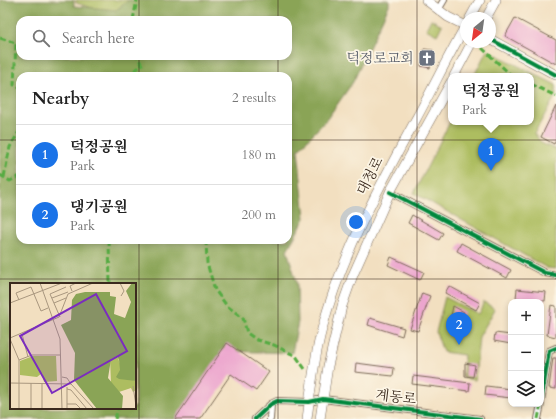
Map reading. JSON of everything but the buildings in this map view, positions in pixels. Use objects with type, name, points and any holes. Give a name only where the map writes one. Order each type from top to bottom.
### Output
[{"type":"main road","points":[[426,0],[438,10],[460,23]]},
{"type":"main road","points":[[473,12],[480,0]]},
{"type":"main road","points":[[489,12],[496,0]]},
{"type":"main road","name":"대청로","points":[[307,419],[315,363],[322,329],[339,276],[352,242],[380,184],[460,37]]},
{"type":"main road","points":[[496,42],[556,75]]},
{"type":"main road","points":[[456,73],[469,48]]},
{"type":"main road","name":"대청로","points":[[320,419],[328,366],[342,306],[364,247],[390,192],[448,87]]},
{"type":"street","points":[[438,10],[444,0]]},
{"type":"street","points":[[390,192],[545,273],[556,275]]},
{"type":"street","points":[[544,384],[549,351],[556,348]]},
{"type":"street","name":"계동로","points":[[271,404],[277,401],[310,402],[323,399],[480,419]]},
{"type":"street","points":[[255,419],[271,404]]},
{"type":"street","points":[[270,419],[271,404]]},
{"type":"street","points":[[538,419],[540,407]]},
{"type":"green space","points":[[0,0],[74,0],[74,6],[116,10],[129,0],[389,0],[389,5],[353,82],[327,119],[298,150],[305,218],[292,241],[292,72],[16,72],[16,244],[290,244],[287,250],[297,283],[298,322],[292,353],[222,351],[180,419],[0,419]]},
{"type":"green space","points":[[76,0],[132,0],[119,16],[76,3]]},
{"type":"green space","points":[[431,19],[442,25],[437,35],[426,29]]},
{"type":"green space","points":[[487,50],[532,73],[476,73]]},
{"type":"green space","points":[[534,74],[556,85],[556,95],[534,134],[543,144],[556,149],[556,269],[547,268],[414,193],[448,125],[534,125]]},
{"type":"green space","points":[[445,297],[478,314],[484,302],[495,309],[479,337],[475,380],[463,378],[464,355],[443,352],[436,332]]},
{"type":"marked path","points":[[134,16],[137,0]]},
{"type":"marked path","points":[[0,38],[16,43]]},
{"type":"marked path","points":[[16,43],[14,85],[16,86]]},
{"type":"marked path","points":[[482,48],[509,73]]},
{"type":"marked path","points":[[132,72],[142,65],[139,60]]},
{"type":"marked path","points":[[534,85],[556,96]]},
{"type":"marked path","points":[[4,177],[10,147],[16,137]]},
{"type":"marked path","points":[[0,175],[10,181],[16,178]]},
{"type":"marked path","points":[[109,244],[110,283]]},
{"type":"marked path","points":[[206,244],[207,263],[215,290],[227,306],[243,318],[247,333],[257,340],[274,345],[296,356],[305,369]]},
{"type":"marked path","points":[[538,419],[540,407]]},
{"type":"marked path","points":[[115,419],[118,409]]},
{"type":"cycle path","points":[[496,42],[556,75]]},
{"type":"cycle path","points":[[390,192],[545,273],[556,275]]},
{"type":"cycle path","points":[[544,383],[549,351],[556,348]]},
{"type":"cycle path","points":[[255,419],[271,404],[277,401],[309,402],[323,399],[480,419]]},
{"type":"place","name":"덕정로교회","points":[[427,58]]},
{"type":"place","name":"덕정공원","points":[[491,171]]},
{"type":"place","name":"댕기공원","points":[[459,345]]}]
